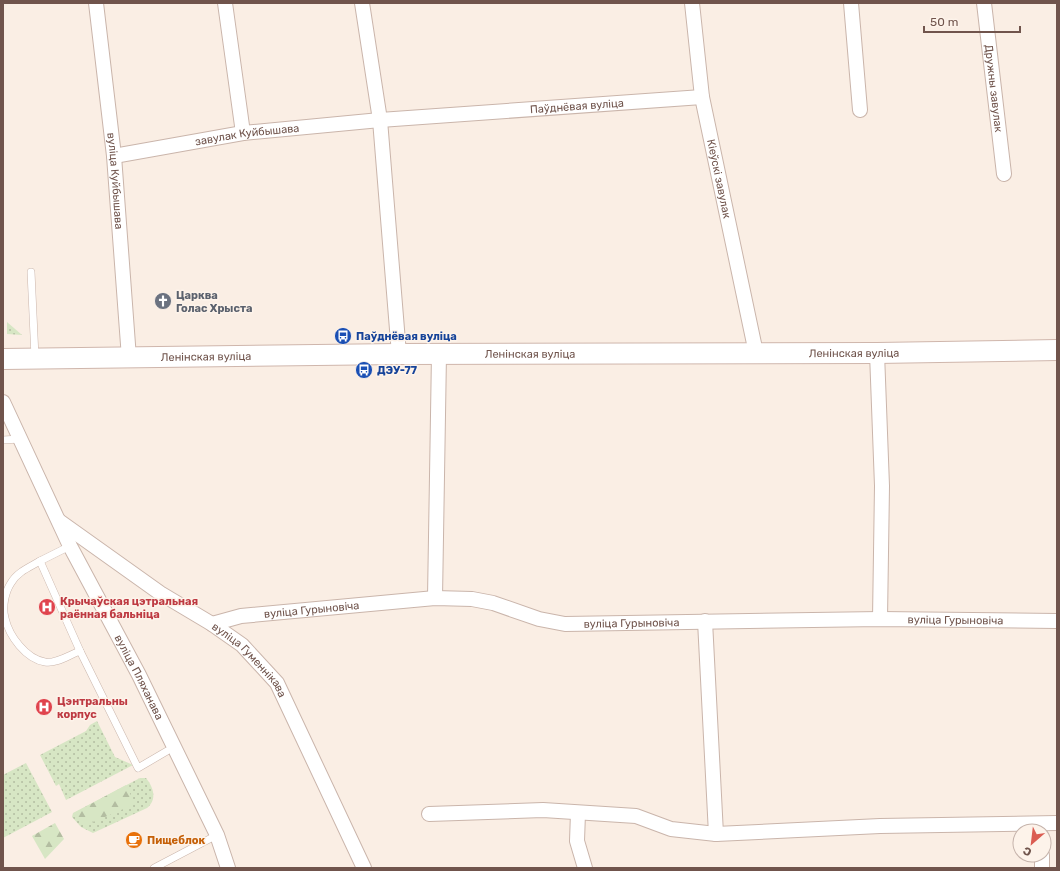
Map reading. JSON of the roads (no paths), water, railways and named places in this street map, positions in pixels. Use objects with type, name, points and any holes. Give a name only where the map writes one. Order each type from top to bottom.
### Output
[{"type":"main road","name":"Ленінская вуліца","points":[[3,359],[399,354],[756,354],[1057,350]]},
{"type":"street","name":"вуліца Куйбышава","points":[[96,3],[114,156],[130,358]]},
{"type":"street","points":[[225,3],[243,133]]},
{"type":"street","points":[[362,3],[380,120],[399,354]]},
{"type":"street","name":"Кіеўскі завулак","points":[[692,3],[702,97],[756,354]]},
{"type":"street","points":[[850,3],[860,110]]},
{"type":"street","name":"Дружны завулак","points":[[984,3],[1004,174]]},
{"type":"street","name":"Паўднёвая вуліца","points":[[380,120],[702,97]]},
{"type":"street","name":"завулак Куйбышава","points":[[114,156],[243,133],[380,120]]},
{"type":"street","points":[[877,353],[882,486],[880,619]]},
{"type":"street","points":[[435,598],[439,354]]},
{"type":"street","name":"вуліца Пляханава","points":[[3,402],[57,520],[139,675],[216,835],[228,868]]},
{"type":"street","name":"вуліца Гуменнікава","points":[[57,520],[160,593],[212,624],[242,645],[277,684],[364,868]]},
{"type":"street","name":"вуліца Гурыновіча","points":[[212,624],[241,616],[435,598],[472,599],[539,619],[565,624],[880,619],[1057,620]]},
{"type":"street","points":[[706,621],[716,834]]},
{"type":"street","points":[[429,814],[543,810],[636,816],[671,829],[716,834],[880,826],[1012,827]]},
{"type":"street","points":[[578,813],[577,841],[582,867]]},
{"type":"lane","points":[[31,272],[35,359]]},
{"type":"lane","points":[[3,440],[20,439]]},
{"type":"lane","points":[[70,546],[18,574],[11,581],[6,592],[5,618],[14,638],[24,652],[35,659],[46,662],[56,661],[80,651]]},
{"type":"lane","points":[[40,561],[80,651],[138,768],[167,751]]},
{"type":"lane","points":[[154,868],[216,835]]},
{"type":"place","name":"Царква Голас Хрыста","points":[[163,301]]},
{"type":"place","name":"Паўднёвая вуліца","points":[[343,336]]},
{"type":"place","name":"ДЭУ-77","points":[[364,370]]},
{"type":"place","name":"Крычаўская цэтральная раённая бальніца","points":[[47,607]]},
{"type":"place","name":"Цэнтральны корпус","points":[[44,707]]},
{"type":"place","name":"Пищеблок","points":[[134,840]]}]
